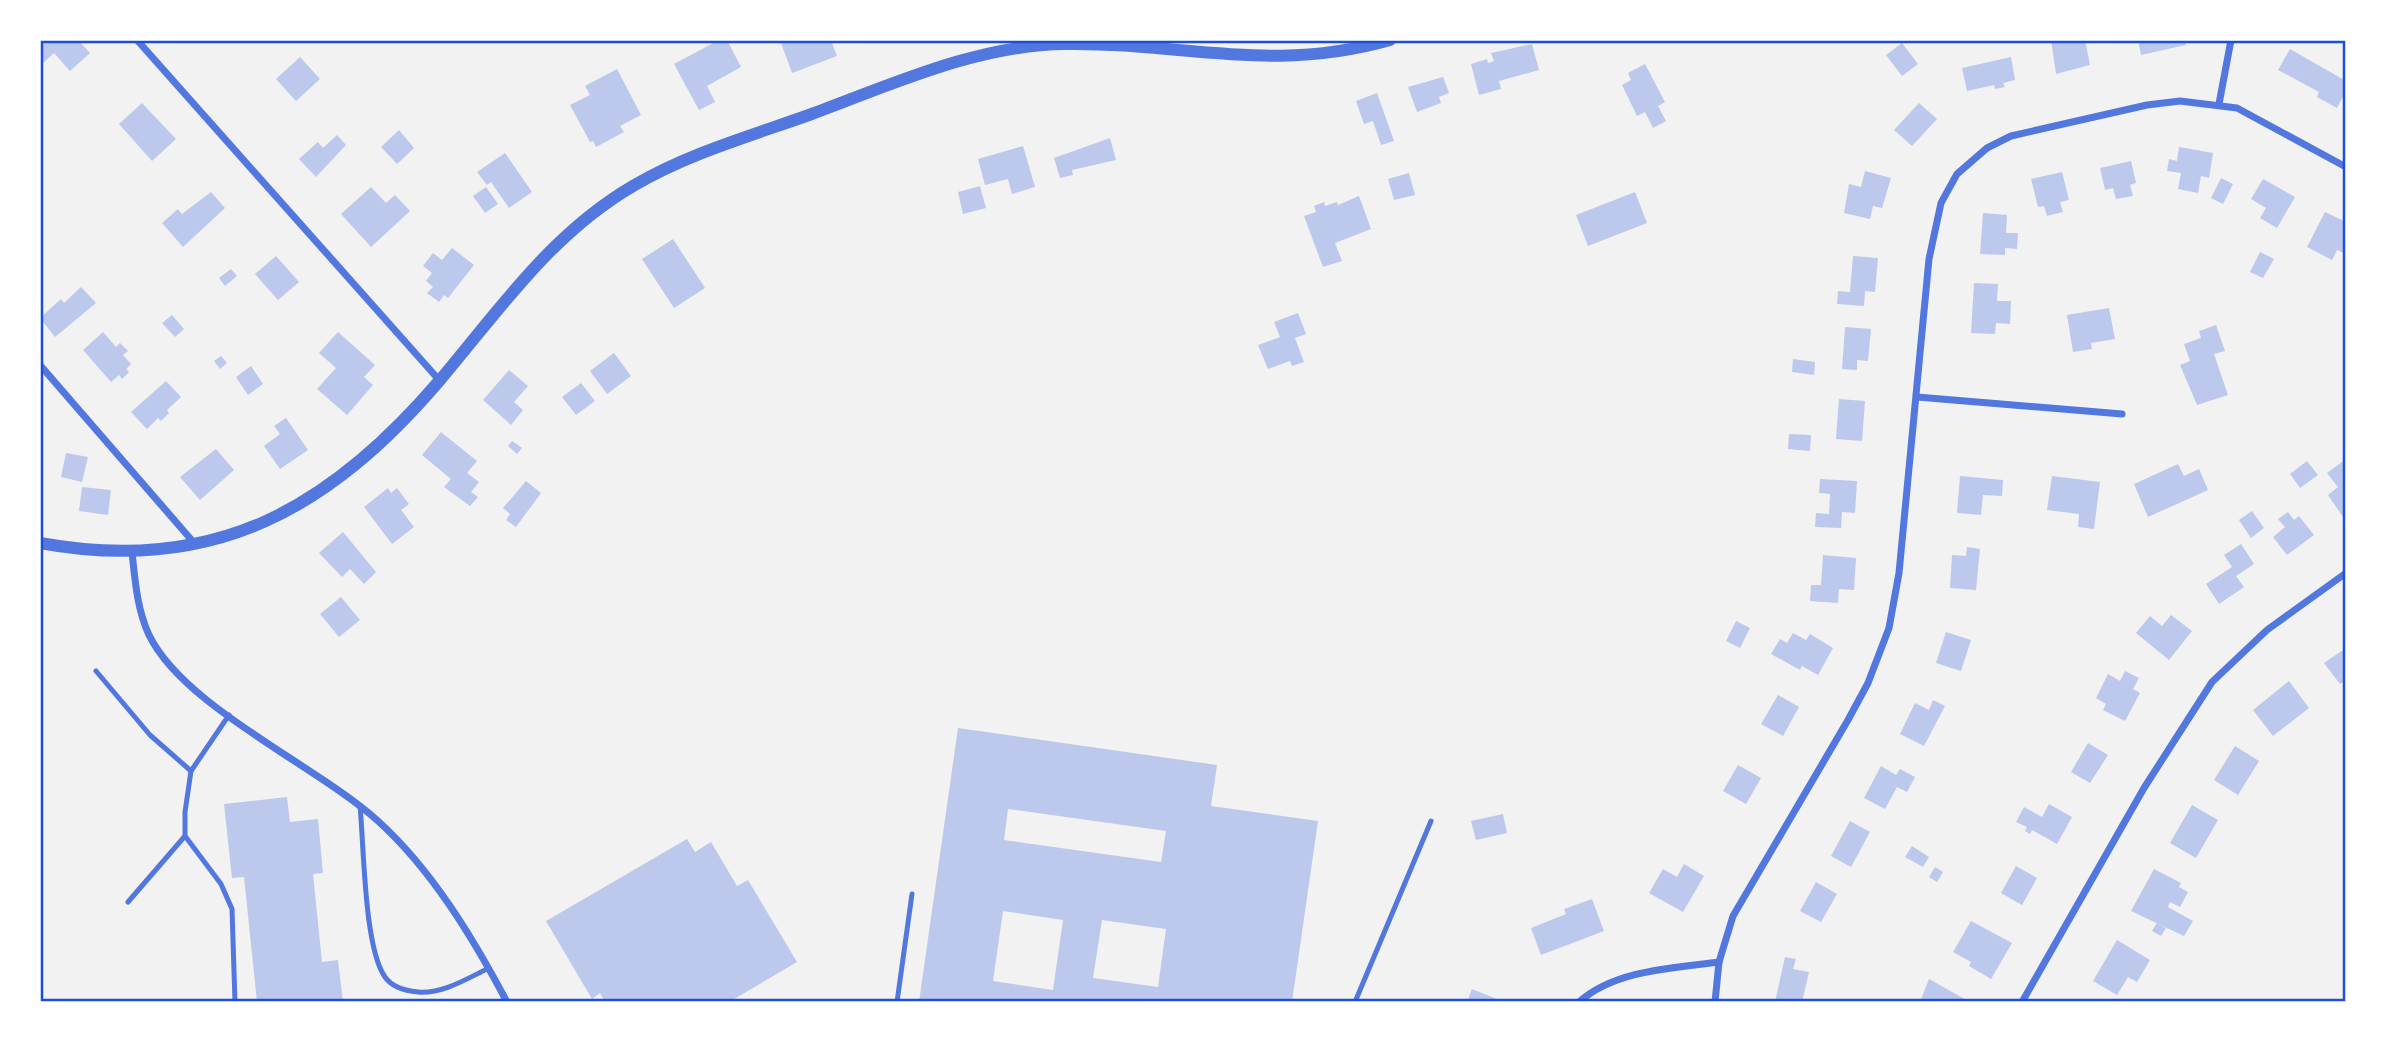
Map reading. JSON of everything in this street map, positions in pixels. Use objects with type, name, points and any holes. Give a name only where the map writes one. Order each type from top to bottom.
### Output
[{"type":"street","points":[[137,40],[440,380]]},
{"type":"street","points":[[40,543],[132,552],[196,544],[268,521],[333,485],[398,426],[440,380],[535,264],[612,199],[665,169],[948,65],[1015,48],[1096,42],[1217,56],[1284,58],[1353,49],[1390,40]]},
{"type":"street","points":[[2219,104],[2231,40]]},
{"type":"street","points":[[1715,1002],[1724,938],[1744,894],[1848,720],[1885,642],[1899,573],[1932,236],[1948,188],[1966,165],[1987,148],[2030,131],[2156,104],[2219,104],[2259,118],[2346,167]]},
{"type":"street","points":[[40,365],[196,544]]},
{"type":"street","points":[[1917,397],[2122,414]]},
{"type":"street","points":[[132,552],[140,606],[150,636],[162,655],[183,679],[229,715],[360,806],[404,845],[489,968],[507,1002]]},
{"type":"street","points":[[2022,1002],[2144,788],[2212,682],[2267,630],[2346,573]]},
{"type":"street","points":[[1578,1002],[1602,986],[1624,979],[1719,962]]},
{"type":"lane","points":[[96,671],[150,735],[191,771]]},
{"type":"lane","points":[[229,715],[191,771],[185,812],[185,836],[221,884],[232,909],[235,1002]]},
{"type":"lane","points":[[360,806],[373,951],[385,978],[400,989],[421,993],[449,988],[489,968]]},
{"type":"lane","points":[[1354,1002],[1431,821]]},
{"type":"lane","points":[[128,902],[185,836]]},
{"type":"lane","points":[[897,1002],[912,894]]},
{"type":"building","points":[[44,40],[78,40],[90,53],[70,71],[54,53],[42,64],[40,44]]},
{"type":"building","points":[[719,40],[727,40],[741,67],[707,86],[715,102],[699,110],[674,64]]},
{"type":"building","points":[[780,40],[831,40],[837,56],[792,73]]},
{"type":"building","points":[[2051,40],[2085,40],[2090,65],[2056,74]]},
{"type":"building","points":[[2138,40],[2185,40],[2186,45],[2141,55]]},
{"type":"building","points":[[1902,43],[1918,64],[1902,76],[1886,55]]},
{"type":"building","points":[[1532,44],[1539,70],[1499,81],[1501,89],[1479,95],[1471,64],[1487,59],[1488,63],[1494,61],[1491,53]]},
{"type":"building","points":[[2290,49],[2346,81],[2346,91],[2337,108],[2317,97],[2319,92],[2278,70]]},
{"type":"building","points":[[300,57],[320,79],[296,101],[276,79]]},
{"type":"building","points":[[2011,57],[2015,80],[2003,83],[2005,87],[1995,89],[1994,85],[1967,91],[1962,68]]},
{"type":"building","points":[[1645,64],[1665,102],[1658,106],[1666,121],[1653,128],[1645,112],[1637,116],[1622,85],[1631,80],[1628,73]]},
{"type":"building","points":[[617,69],[641,115],[620,126],[624,132],[596,147],[593,141],[590,142],[570,105],[590,95],[585,86]]},
{"type":"building","points":[[1443,77],[1449,93],[1439,97],[1441,103],[1417,112],[1408,87]]},
{"type":"building","points":[[1377,93],[1394,141],[1381,145],[1373,121],[1364,124],[1356,101]]},
{"type":"building","points":[[142,103],[176,139],[152,161],[119,124]]},
{"type":"building","points":[[1919,103],[1937,119],[1912,146],[1894,130]]},
{"type":"building","points":[[399,130],[414,148],[397,164],[381,147]]},
{"type":"building","points":[[337,135],[346,145],[316,177],[299,159],[318,142],[323,148]]},
{"type":"building","points":[[1110,138],[1116,160],[1072,170],[1073,175],[1060,178],[1054,158]]},
{"type":"building","points":[[1023,146],[1035,187],[1012,194],[1008,179],[985,185],[978,159]]},
{"type":"building","points":[[2179,147],[2213,153],[2209,178],[2201,176],[2198,193],[2178,189],[2181,173],[2167,171],[2169,159],[2177,161]]},
{"type":"building","points":[[505,153],[532,192],[509,208],[491,182],[487,185],[477,172]]},
{"type":"building","points":[[2131,161],[2136,183],[2130,185],[2133,196],[2116,199],[2113,188],[2105,190],[2100,168]]},
{"type":"building","points":[[1865,171],[1891,178],[1882,208],[1873,206],[1870,219],[1844,213],[1849,184],[1861,187]]},
{"type":"building","points":[[2062,172],[2069,200],[2060,202],[2063,212],[2047,216],[2044,206],[2038,207],[2031,179]]},
{"type":"building","points":[[1409,173],[1415,195],[1394,200],[1388,179]]},
{"type":"building","points":[[2221,178],[2233,184],[2223,204],[2211,198]]},
{"type":"building","points":[[2263,179],[2295,197],[2277,228],[2260,218],[2266,208],[2251,199]]},
{"type":"building","points":[[980,186],[986,208],[963,214],[958,192]]},
{"type":"building","points":[[371,187],[386,203],[395,195],[410,211],[371,247],[341,214]]},
{"type":"building","points":[[486,187],[498,204],[485,213],[473,196]]},
{"type":"building","points":[[211,192],[225,208],[183,247],[162,223],[178,209],[182,214]]},
{"type":"building","points":[[1635,192],[1647,223],[1588,246],[1576,215]]},
{"type":"building","points":[[1359,196],[1371,229],[1335,243],[1342,261],[1323,267],[1304,216],[1316,212],[1314,206],[1324,202],[1325,206],[1337,202],[1338,205]]},
{"type":"building","points":[[2325,212],[2346,222],[2346,250],[2344,253],[2337,250],[2332,260],[2307,247]]},
{"type":"building","points":[[1983,213],[2007,215],[2006,233],[2018,233],[2017,249],[2005,248],[2005,255],[1980,254]]},
{"type":"building","points":[[673,239],[705,288],[674,308],[642,259]]},
{"type":"building","points":[[452,248],[474,265],[448,298],[444,295],[439,302],[427,293],[433,287],[426,281],[432,273],[423,266],[433,253],[442,260]]},
{"type":"building","points":[[2260,252],[2274,259],[2263,278],[2250,272]]},
{"type":"building","points":[[276,256],[299,282],[278,300],[255,274]]},
{"type":"building","points":[[1853,256],[1878,258],[1875,292],[1865,291],[1864,306],[1837,304],[1838,291],[1850,292]]},
{"type":"building","points":[[231,269],[237,276],[225,286],[219,278]]},
{"type":"building","points":[[1974,283],[1998,284],[1997,301],[2011,301],[2010,324],[1996,323],[1995,334],[1971,333]]},
{"type":"building","points":[[81,287],[96,303],[55,337],[40,318],[61,299],[64,303]]},
{"type":"building","points":[[2109,308],[2115,339],[2091,343],[2092,349],[2073,352],[2067,315]]},
{"type":"building","points":[[1298,313],[1306,334],[1295,338],[1304,362],[1292,366],[1290,361],[1268,369],[1258,345],[1280,337],[1274,322]]},
{"type":"building","points":[[172,315],[184,329],[175,337],[162,323]]},
{"type":"building","points":[[2216,325],[2225,351],[2214,354],[2228,395],[2197,405],[2180,365],[2190,361],[2184,344],[2201,338],[2199,331]]},
{"type":"building","points":[[1845,327],[1871,329],[1868,361],[1857,360],[1857,370],[1842,369]]},
{"type":"building","points":[[103,332],[116,347],[120,343],[128,351],[123,355],[131,364],[126,369],[129,372],[122,379],[119,375],[111,382],[83,350]]},
{"type":"building","points":[[338,332],[375,365],[364,377],[373,385],[347,415],[317,389],[336,368],[319,353]]},
{"type":"building","points":[[614,353],[631,376],[607,394],[590,371]]},
{"type":"building","points":[[221,356],[227,363],[220,369],[214,361]]},
{"type":"building","points":[[1793,359],[1815,362],[1814,375],[1792,372]]},
{"type":"building","points":[[251,366],[263,384],[248,395],[236,377]]},
{"type":"building","points":[[509,370],[528,386],[514,402],[523,410],[511,425],[483,400]]},
{"type":"building","points":[[166,381],[181,397],[167,410],[169,413],[161,421],[158,418],[147,429],[131,412]]},
{"type":"building","points":[[581,383],[595,401],[576,415],[562,397]]},
{"type":"building","points":[[1839,399],[1865,401],[1862,441],[1836,439]]},
{"type":"building","points":[[286,418],[308,450],[280,469],[264,446],[280,434],[274,426]]},
{"type":"building","points":[[441,432],[477,461],[467,473],[479,482],[471,492],[478,497],[470,506],[444,487],[451,479],[422,455]]},
{"type":"building","points":[[1789,434],[1811,435],[1810,451],[1788,449]]},
{"type":"building","points":[[512,441],[522,448],[517,454],[508,446]]},
{"type":"building","points":[[216,449],[234,470],[200,500],[180,477]]},
{"type":"building","points":[[66,453],[88,457],[82,482],[61,477]]},
{"type":"building","points":[[2346,459],[2346,515],[2343,517],[2328,495],[2338,487],[2327,473]]},
{"type":"building","points":[[2307,461],[2318,475],[2300,488],[2290,474]]},
{"type":"building","points":[[2178,464],[2184,476],[2199,469],[2208,490],[2148,517],[2134,484]]},
{"type":"building","points":[[1960,476],[2003,480],[2002,496],[1983,495],[1981,515],[1957,513]]},
{"type":"building","points":[[2052,476],[2100,482],[2094,529],[2078,527],[2079,514],[2047,510]]},
{"type":"building","points":[[1820,479],[1857,481],[1855,513],[1842,512],[1841,528],[1815,527],[1816,513],[1829,514],[1830,494],[1819,493]]},
{"type":"building","points":[[526,481],[541,493],[516,527],[506,520],[510,514],[503,508]]},
{"type":"building","points":[[82,487],[111,490],[108,515],[79,511]]},
{"type":"building","points":[[388,488],[391,493],[397,488],[409,504],[401,510],[414,527],[392,544],[364,507]]},
{"type":"building","points":[[2252,511],[2264,528],[2251,538],[2239,520]]},
{"type":"building","points":[[2288,512],[2294,520],[2299,516],[2314,535],[2287,555],[2273,537],[2285,527],[2278,519]]},
{"type":"building","points":[[343,532],[376,572],[364,584],[350,569],[342,577],[319,553]]},
{"type":"building","points":[[2241,544],[2254,564],[2236,576],[2244,587],[2219,604],[2206,584],[2232,567],[2224,555]]},
{"type":"building","points":[[1967,547],[1980,549],[1976,590],[1950,588],[1952,555],[1966,556]]},
{"type":"building","points":[[1823,555],[1856,558],[1854,590],[1839,589],[1838,603],[1810,601],[1811,585],[1821,585]]},
{"type":"building","points":[[341,597],[360,620],[339,637],[320,614]]},
{"type":"building","points":[[2171,615],[2192,631],[2169,660],[2136,633],[2150,616],[2162,626]]},
{"type":"building","points":[[1736,621],[1750,628],[1740,648],[1726,641]]},
{"type":"building","points":[[1946,632],[1971,640],[1961,671],[1936,663]]},
{"type":"building","points":[[1793,633],[1806,640],[1810,634],[1833,648],[1818,675],[1802,666],[1800,670],[1771,654],[1780,639],[1787,643]]},
{"type":"building","points":[[2346,648],[2346,680],[2340,684],[2324,663]]},
{"type":"building","points":[[2125,671],[2139,678],[2133,689],[2140,693],[2125,721],[2103,710],[2106,704],[2096,698],[2108,674],[2120,681]]},
{"type":"building","points":[[2289,681],[2309,708],[2273,736],[2253,710]]},
{"type":"building","points":[[1778,695],[1799,707],[1783,736],[1761,724]]},
{"type":"building","points":[[1933,700],[1945,706],[1924,746],[1900,734],[1915,703],[1929,710]]},
{"type":"building","points":[[958,728],[1217,765],[1211,806],[1318,821],[1292,1002],[919,1002]],"holes":[[[1008,809],[1166,831],[1161,862],[1004,840]],[[1003,911],[1063,920],[1053,990],[993,981]],[[1102,920],[1166,929],[1158,987],[1093,978]]]},
{"type":"building","points":[[2088,743],[2108,755],[2090,783],[2071,772]]},
{"type":"building","points":[[2235,746],[2259,761],[2238,795],[2214,780]]},
{"type":"building","points":[[1738,765],[1761,778],[1746,804],[1723,791]]},
{"type":"building","points":[[1881,766],[1896,775],[1900,769],[1915,777],[1907,792],[1897,787],[1885,809],[1864,798]]},
{"type":"building","points":[[287,797],[290,822],[318,819],[323,873],[313,874],[322,962],[338,960],[343,1002],[257,1002],[244,877],[232,878],[224,804]]},
{"type":"building","points":[[2049,804],[2072,817],[2057,844],[2032,830],[2030,834],[2025,831],[2027,827],[2016,822],[2024,807],[2042,817]]},
{"type":"building","points":[[2192,805],[2218,820],[2196,858],[2170,843]]},
{"type":"building","points":[[1503,814],[1507,833],[1476,840],[1471,821]]},
{"type":"building","points":[[1850,821],[1870,832],[1851,867],[1831,856]]},
{"type":"building","points":[[687,839],[695,852],[711,842],[737,886],[748,880],[797,962],[729,1002],[605,1002],[600,993],[592,999],[546,921]]},
{"type":"building","points":[[1912,846],[1929,857],[1923,867],[1905,857]]},
{"type":"building","points":[[1684,864],[1704,876],[1683,912],[1649,893],[1663,869],[1677,877]]},
{"type":"building","points":[[2016,866],[2037,878],[2022,905],[2001,893]]},
{"type":"building","points":[[1935,867],[1943,872],[1937,882],[1929,877]]},
{"type":"building","points":[[2154,869],[2181,883],[2179,887],[2188,892],[2180,907],[2170,902],[2168,907],[2193,921],[2184,936],[2131,911]]},
{"type":"building","points":[[1816,882],[1837,894],[1821,922],[1800,911]]},
{"type":"building","points":[[1592,899],[1604,931],[1541,955],[1531,928],[1566,914],[1564,909]]},
{"type":"building","points":[[1971,921],[2012,943],[1991,979],[1969,966],[1971,962],[1953,952]]},
{"type":"building","points":[[2157,923],[2166,928],[2161,936],[2152,931]]},
{"type":"building","points":[[2117,940],[2150,960],[2137,982],[2128,977],[2117,995],[2093,981]]},
{"type":"building","points":[[1785,957],[1796,959],[1793,969],[1809,972],[1802,1002],[1775,1002]]},
{"type":"building","points":[[1929,979],[1970,1002],[1920,1002]]},
{"type":"building","points":[[1472,989],[1504,1002],[1467,1002]]}]
